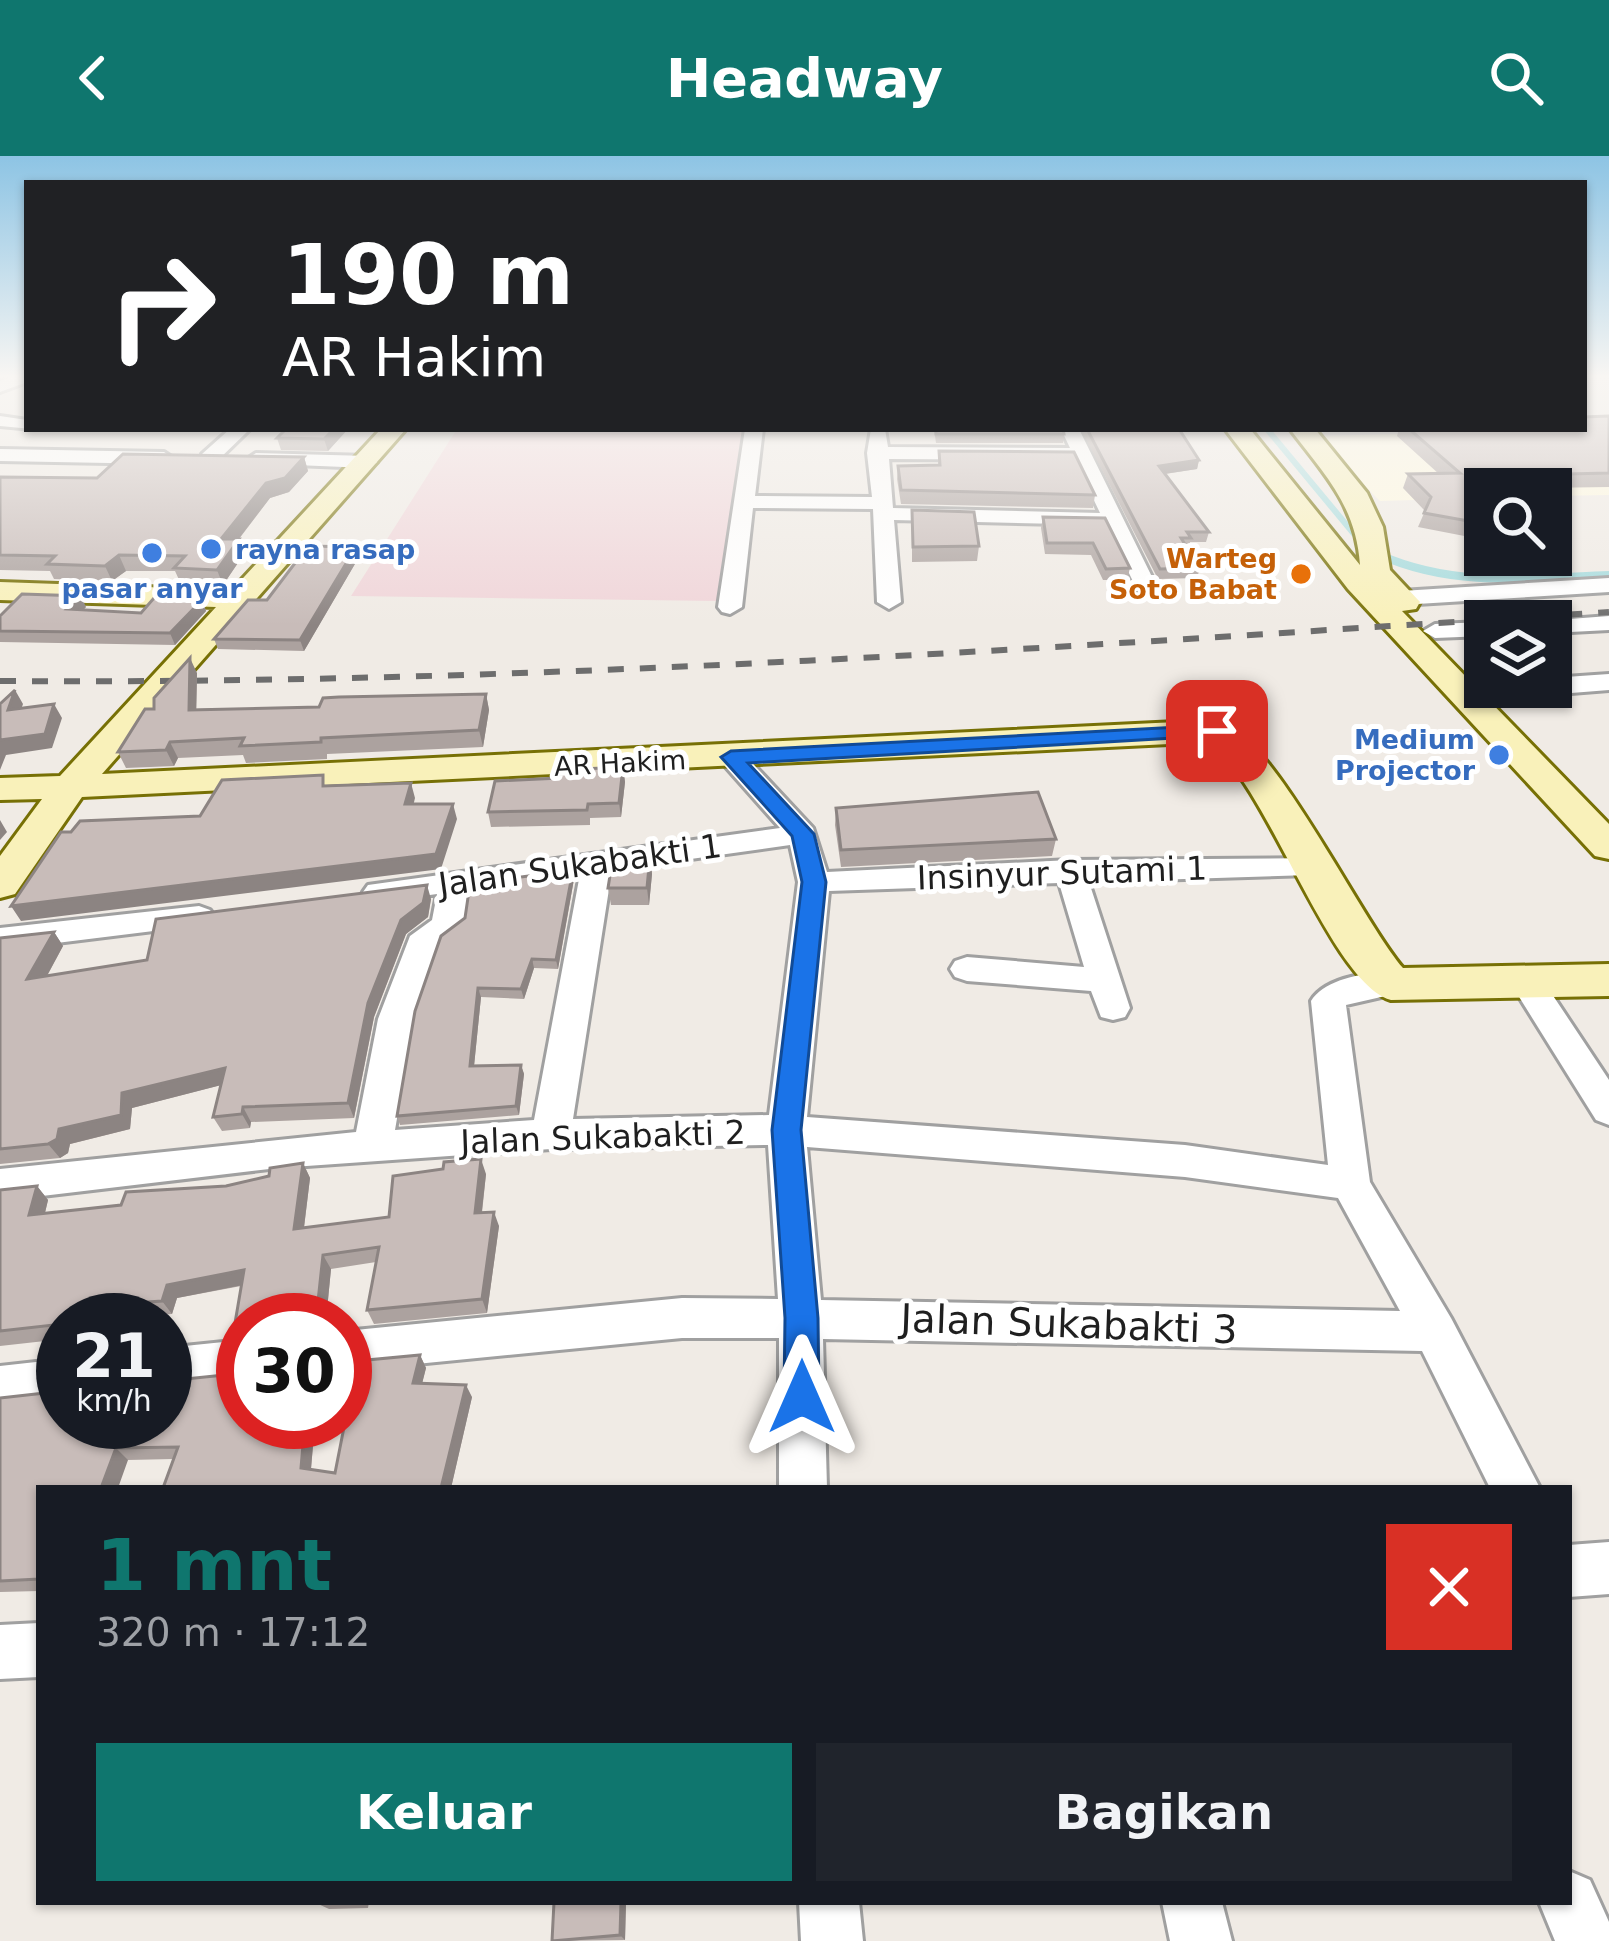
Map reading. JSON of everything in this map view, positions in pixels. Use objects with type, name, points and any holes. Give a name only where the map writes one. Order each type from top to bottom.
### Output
[{"type":"street","points":[[260,459],[368,462]]},
{"type":"street","points":[[0,885],[70,787],[370,459]]},
{"type":"street","points":[[730,608],[750,459]]},
{"type":"street","points":[[877,459],[889,602]]},
{"type":"street","points":[[1083,459],[1147,589]]},
{"type":"street","points":[[1266,459],[1359,583],[1609,847]]},
{"type":"street","points":[[1325,459],[1361,498],[1376,562],[1401,598],[1464,661]]},
{"type":"street","points":[[1269,463],[1328,463]]},
{"type":"street","points":[[745,502],[1111,519]]},
{"type":"street","points":[[1376,562],[1463,597]]},
{"type":"street","points":[[1577,569],[1609,567]]},
{"type":"street","points":[[1401,598],[1609,585]]},
{"type":"street","points":[[0,591],[238,599]]},
{"type":"street","points":[[1572,625],[1609,623]]},
{"type":"street","points":[[1435,631],[1464,630]]},
{"type":"street","points":[[1572,685],[1609,682]]},
{"type":"street","points":[[1512,708],[1609,802]]},
{"type":"street","name":"AR Hakim","points":[[0,789],[1217,731],[1239,746],[1310,866],[1391,984]]},
{"type":"street","points":[[731,757],[802,834],[814,882],[786,1130],[801,1318],[803,1485]]},
{"type":"street","name":"Jalan Sukabakti 1","points":[[346,897],[802,834]]},
{"type":"street","points":[[551,1135],[598,862]]},
{"type":"street","name":"Insinyur Sutami 1","points":[[814,882],[1070,870],[1310,866]]},
{"type":"street","points":[[967,969],[1109,995],[1070,870]]},
{"type":"street","points":[[373,1147],[396,1019],[427,936],[447,926],[455,882]]},
{"type":"street","points":[[0,939],[220,914]]},
{"type":"street","points":[[1514,1485],[1435,1332],[1350,1184],[1328,1001],[1345,992],[1391,984],[1609,980]]},
{"type":"street","points":[[1528,984],[1609,1110]]},
{"type":"street","name":"Jalan Sukabakti 2","points":[[0,1185],[373,1147],[551,1135],[786,1130],[1185,1161],[1350,1184]]},
{"type":"street","name":"Jalan Sukabakti 3","points":[[372,1348],[622,1322],[801,1318],[1435,1332]]},
{"type":"street","points":[[0,1387],[36,1383]]},
{"type":"street","points":[[1572,1571],[1609,1568]]},
{"type":"street","points":[[0,1652],[36,1650]]},
{"type":"street","points":[[829,1905],[832,1941]]},
{"type":"street","points":[[1193,1905],[1201,1941]]},
{"type":"street","points":[[1571,1905],[1586,1941]]},
{"type":"shaded area","points":[[438,459],[743,459],[719,601],[351,596]]},
{"type":"shaded area","points":[[1338,459],[1609,459],[1609,495],[1572,496],[1572,468],[1464,468],[1464,499],[1380,501]]},
{"type":"building","points":[[117,459],[302,459],[285,478],[266,483],[221,539],[239,539],[217,570],[174,568],[185,556],[119,555],[105,566],[47,564],[55,556],[0,555],[0,477],[97,478]]},
{"type":"building","points":[[940,459],[1078,459],[1095,495],[901,490],[898,466],[940,465]]},
{"type":"building","points":[[1103,459],[1199,460],[1159,466],[1209,532],[1187,532],[1191,538],[1181,538],[1200,568],[1160,569]]},
{"type":"building","points":[[1444,459],[1609,459],[1609,473],[1572,474],[1572,468],[1464,468],[1464,520],[1424,513],[1431,497],[1408,474],[1460,473]]},
{"type":"building","points":[[912,510],[974,512],[979,546],[913,547]]},
{"type":"building","points":[[1043,517],[1105,518],[1130,568],[1106,569],[1093,543],[1047,543]]},
{"type":"building","points":[[308,546],[356,547],[300,640],[214,639],[248,600],[267,600]]},
{"type":"building","points":[[22,594],[81,596],[67,609],[141,613],[154,598],[202,600],[170,633],[0,631],[0,616]]},
{"type":"building","points":[[190,658],[189,710],[319,707],[323,698],[339,697],[486,694],[479,730],[240,746],[244,738],[170,742],[166,750],[118,752],[145,709],[154,709],[154,698]]},
{"type":"building","points":[[15,690],[8,710],[54,704],[45,734],[0,740],[0,704]]},
{"type":"building","points":[[623,767],[619,803],[588,804],[587,810],[488,812],[495,781],[559,778],[560,770]]},
{"type":"building","points":[[323,775],[323,786],[411,783],[405,804],[453,804],[436,854],[11,906],[61,832],[71,832],[80,821],[200,816],[222,780]]},
{"type":"building","points":[[1038,792],[1056,839],[841,850],[836,808]]},
{"type":"building","points":[[650,856],[647,888],[608,888],[613,857]]},
{"type":"building","points":[[573,870],[556,960],[532,959],[521,989],[478,988],[470,1066],[521,1065],[516,1106],[397,1116],[415,1011],[441,936],[465,918],[470,884]]},
{"type":"building","points":[[427,885],[423,903],[401,920],[368,1003],[348,1103],[243,1107],[242,1114],[213,1117],[225,1068],[122,1093],[121,1115],[59,1129],[57,1139],[48,1144],[0,1149],[0,938],[54,932],[27,979],[147,960],[156,919]]},
{"type":"building","points":[[481,1159],[475,1213],[494,1212],[482,1299],[372,1310],[379,1247],[323,1255],[319,1293],[240,1293],[244,1270],[167,1285],[164,1293],[36,1293],[36,1327],[0,1331],[0,1190],[37,1186],[29,1215],[121,1205],[126,1192],[226,1186],[269,1176],[270,1168],[303,1163],[294,1229],[389,1217],[393,1176],[443,1169],[444,1162]]},
{"type":"building","points":[[420,1355],[413,1383],[466,1385],[442,1485],[164,1485],[177,1449],[192,1449],[192,1378],[216,1376],[216,1449],[303,1449],[301,1468],[335,1473],[340,1449],[372,1449],[372,1360]]},
{"type":"building","points":[[36,1394],[36,1449],[116,1449],[102,1485],[36,1485],[36,1579],[0,1581],[0,1398]]},
{"type":"building","points":[[554,1905],[621,1905],[620,1935],[552,1941]]},
{"type":"waterway","points":[[1292,459],[1364,546]]},
{"type":"waterway","points":[[1380,555],[1464,577],[1609,575]]},
{"type":"railway","points":[[0,681],[202,681],[604,670],[1609,612]]},
{"type":"place","name":"rayna rasap","points":[[211,549]]},
{"type":"place","name":"pasar anyar","points":[[152,553]]},
{"type":"place","name":"Warteg Soto Babat","points":[[1301,574]]},
{"type":"place","name":"Medium Projector","points":[[1499,755]]},
{"type":"route","points":[[802,1397],[801,1318],[786,1130],[814,882],[802,834],[731,757],[1217,731]]}]
